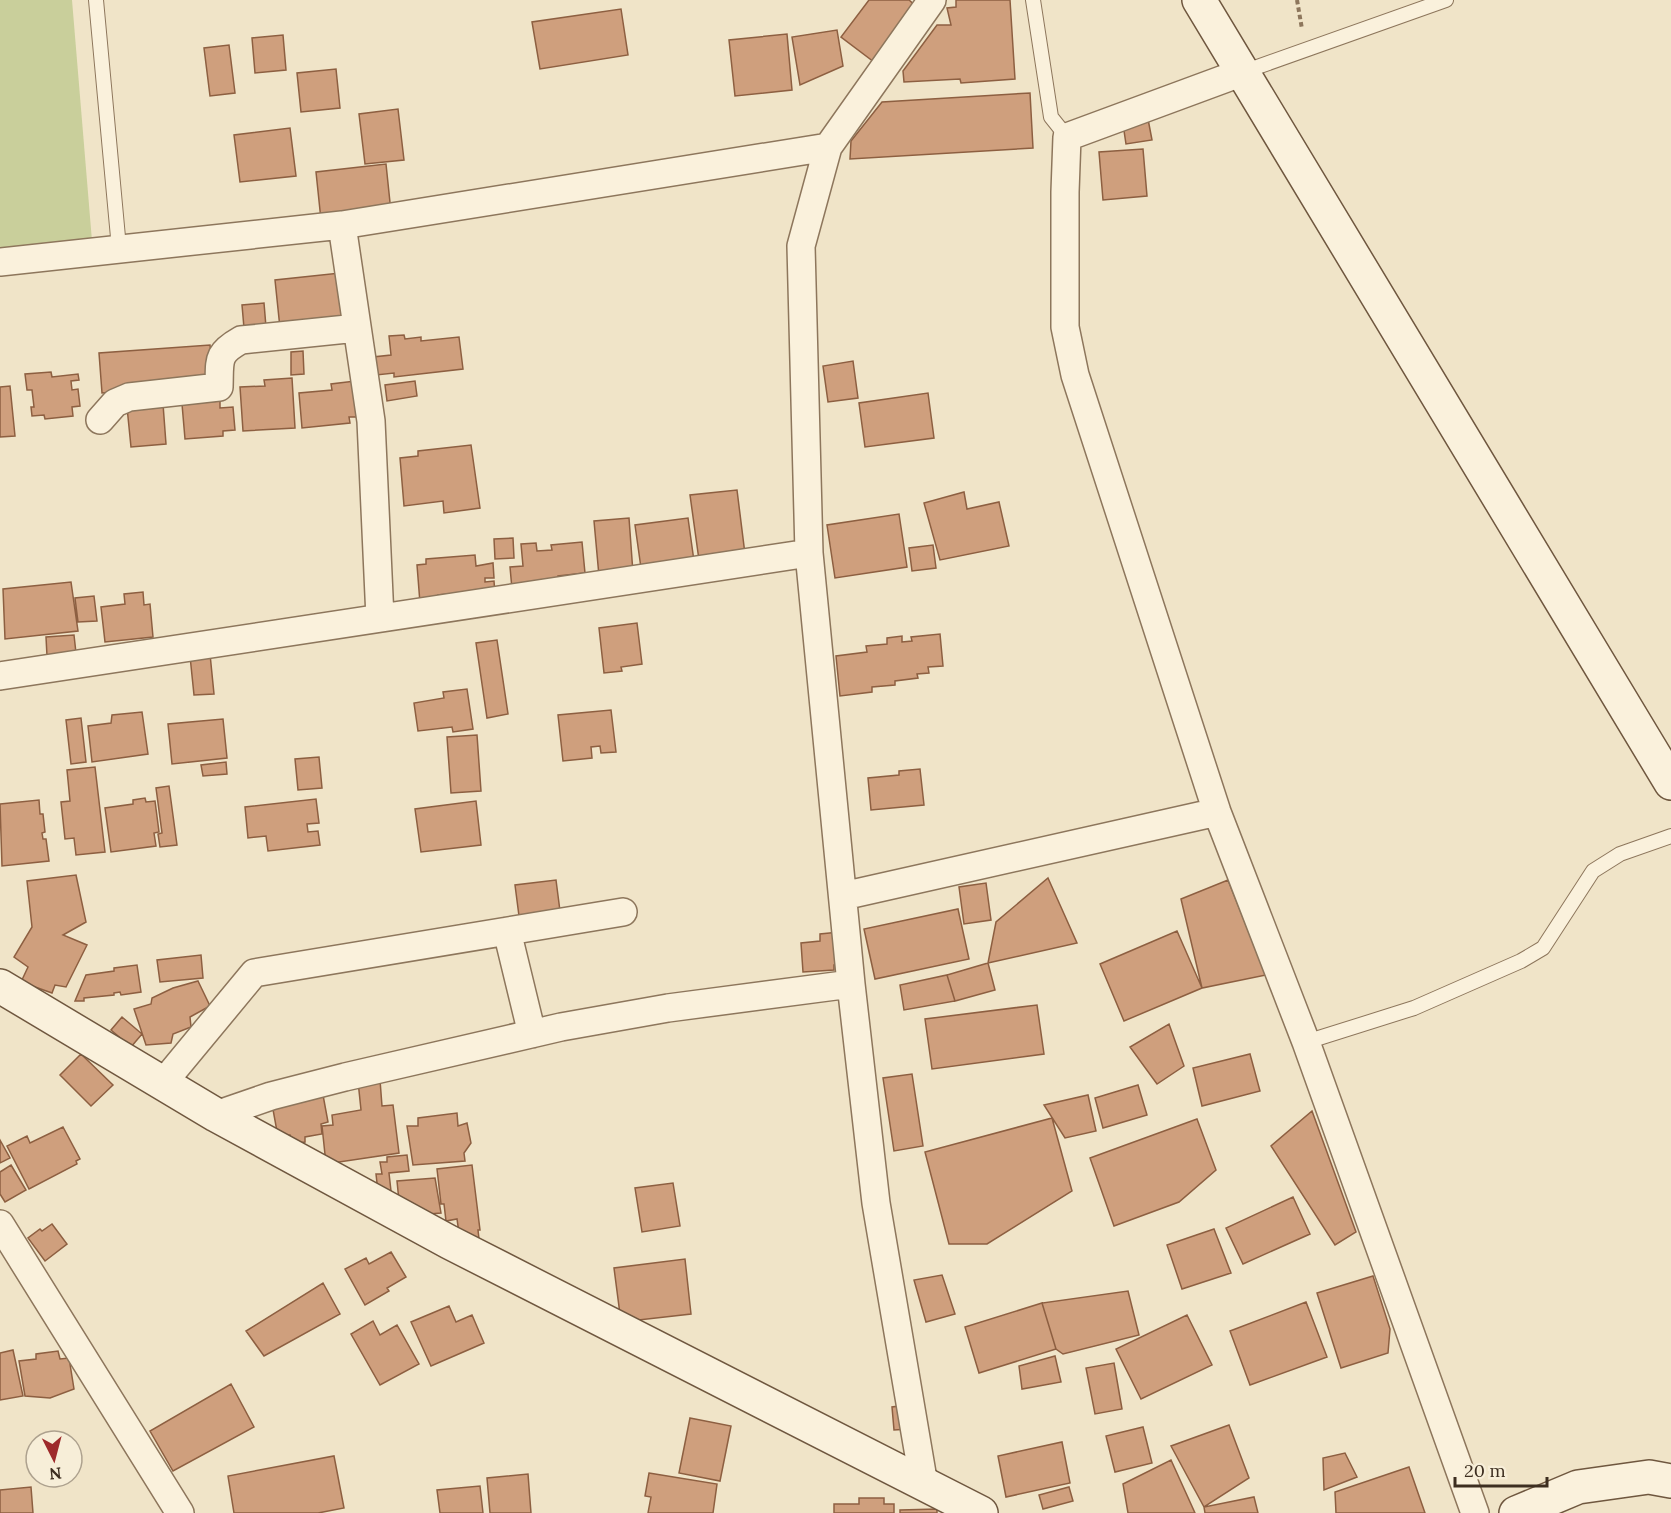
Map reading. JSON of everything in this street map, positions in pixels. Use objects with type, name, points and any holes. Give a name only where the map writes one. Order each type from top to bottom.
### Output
[{"type":"street","points":[[924,1485],[876,1203],[851,984],[809,553],[801,246],[828,147],[932,0]]},
{"type":"street","points":[[1199,0],[1671,783]]},
{"type":"street","points":[[1243,72],[1068,137],[1065,192],[1065,327],[1075,375],[1217,812],[1306,1042],[1475,1513]]},
{"type":"street","points":[[0,262],[342,225],[828,147]]},
{"type":"street","points":[[342,225],[371,421],[380,618]]},
{"type":"street","points":[[100,420],[115,403],[129,397],[219,387],[220,358],[225,349],[241,340],[357,328]]},
{"type":"street","points":[[0,676],[809,553]]},
{"type":"street","points":[[843,896],[1217,812]]},
{"type":"street","points":[[163,1083],[254,972],[623,912]]},
{"type":"street","points":[[507,931],[532,1034]]},
{"type":"street","points":[[216,1115],[271,1096],[345,1077],[532,1034],[668,1008],[851,984]]},
{"type":"street","points":[[0,986],[216,1115],[449,1242],[981,1513]]},
{"type":"street","points":[[0,1224],[180,1513]]},
{"type":"street","points":[[1516,1513],[1578,1487],[1649,1477],[1671,1481]]},
{"type":"lane","points":[[96,0],[119,248]]},
{"type":"lane","points":[[1033,0],[1051,117],[1068,137]]},
{"type":"lane","points":[[1243,72],[1446,0]]},
{"type":"lane","points":[[1306,1042],[1414,1008],[1521,961],[1543,948],[1593,871],[1620,854],[1671,836]]},
{"type":"green space","points":[[0,0],[72,0],[92,241],[0,250]]},
{"type":"building","points":[[869,0],[909,0],[917,7],[874,62],[841,37]]},
{"type":"building","points":[[956,0],[1010,0],[1015,79],[961,83],[960,79],[904,82],[903,71],[937,25],[951,25],[947,8],[956,7]]},
{"type":"building","points":[[621,9],[628,55],[540,69],[532,22]]},
{"type":"building","points":[[837,30],[843,66],[800,85],[792,37]]},
{"type":"building","points":[[787,34],[792,90],[735,96],[729,40]]},
{"type":"building","points":[[283,35],[286,70],[255,73],[252,38]]},
{"type":"building","points":[[229,45],[235,93],[210,96],[204,48]]},
{"type":"building","points":[[336,69],[340,108],[301,112],[297,73]]},
{"type":"building","points":[[1030,93],[1033,148],[850,159],[851,141],[882,102]]},
{"type":"building","points":[[398,109],[404,160],[365,164],[359,114]]},
{"type":"building","points":[[1148,119],[1152,140],[1126,144],[1123,124]]},
{"type":"building","points":[[290,128],[296,176],[240,182],[234,135]]},
{"type":"building","points":[[1143,149],[1147,196],[1103,200],[1099,152]]},
{"type":"building","points":[[386,164],[391,212],[321,220],[316,172]]},
{"type":"building","points":[[340,273],[345,321],[280,328],[275,280]]},
{"type":"building","points":[[264,303],[266,327],[244,328],[242,305]]},
{"type":"building","points":[[404,335],[405,339],[421,337],[421,341],[459,337],[463,369],[394,377],[394,373],[376,375],[373,357],[391,355],[389,336]]},
{"type":"building","points":[[210,345],[214,384],[102,393],[99,353]]},
{"type":"building","points":[[303,351],[304,374],[291,375],[291,352]]},
{"type":"building","points":[[853,361],[858,398],[828,402],[823,366]]},
{"type":"building","points":[[51,372],[52,377],[78,374],[79,380],[71,381],[72,390],[78,389],[80,406],[72,407],[73,416],[45,419],[44,415],[32,416],[31,407],[34,407],[32,390],[27,390],[25,374]]},
{"type":"building","points":[[292,378],[295,428],[243,431],[240,387],[265,386],[264,380]]},
{"type":"building","points":[[355,381],[358,417],[349,417],[350,423],[302,428],[299,393],[332,390],[331,384]]},
{"type":"building","points":[[415,381],[417,396],[387,401],[385,385]]},
{"type":"building","points":[[10,386],[15,436],[0,437],[0,387]]},
{"type":"building","points":[[928,393],[934,438],[865,447],[859,403]]},
{"type":"building","points":[[220,401],[220,408],[233,407],[235,430],[223,431],[223,436],[185,439],[182,404]]},
{"type":"building","points":[[163,404],[166,444],[131,447],[127,407]]},
{"type":"building","points":[[471,445],[480,508],[444,513],[443,501],[404,506],[400,458],[418,456],[418,451]]},
{"type":"building","points":[[737,490],[745,554],[699,560],[690,495]]},
{"type":"building","points":[[964,492],[967,509],[999,502],[1009,546],[940,560],[924,503]]},
{"type":"building","points":[[899,514],[907,567],[835,578],[827,525]]},
{"type":"building","points":[[629,518],[633,573],[599,576],[594,521]]},
{"type":"building","points":[[688,518],[694,561],[641,568],[635,525]]},
{"type":"building","points":[[513,538],[514,558],[495,559],[494,539]]},
{"type":"building","points":[[582,542],[585,573],[558,576],[558,581],[512,589],[510,567],[523,566],[521,544],[536,543],[537,551],[552,550],[551,545]]},
{"type":"building","points":[[933,545],[936,568],[912,571],[909,548]]},
{"type":"building","points":[[475,555],[476,566],[493,563],[494,578],[485,578],[485,582],[494,581],[495,594],[482,591],[438,595],[439,601],[420,603],[417,565],[426,564],[426,559]]},
{"type":"building","points":[[71,582],[78,631],[5,639],[3,589]]},
{"type":"building","points":[[143,592],[144,605],[150,604],[153,637],[105,642],[101,607],[125,604],[124,594]]},
{"type":"building","points":[[94,596],[97,621],[78,622],[75,598]]},
{"type":"building","points":[[637,623],[642,664],[621,667],[622,671],[604,673],[599,628]]},
{"type":"building","points":[[940,634],[943,666],[928,667],[929,673],[917,674],[918,678],[895,681],[895,685],[872,687],[872,692],[840,696],[836,656],[867,652],[866,646],[887,644],[887,638],[902,636],[902,642],[912,641],[911,637]]},
{"type":"building","points":[[74,635],[76,653],[47,656],[46,637]]},
{"type":"building","points":[[497,640],[508,714],[487,718],[476,643]]},
{"type":"building","points":[[210,654],[214,694],[194,695],[190,656]]},
{"type":"building","points":[[467,689],[473,729],[453,732],[452,727],[418,731],[414,703],[444,698],[443,692]]},
{"type":"building","points":[[611,710],[616,752],[601,753],[600,746],[591,747],[592,758],[563,761],[558,715]]},
{"type":"building","points":[[142,712],[148,754],[92,762],[88,726],[111,723],[112,715]]},
{"type":"building","points":[[81,718],[86,762],[71,764],[66,720]]},
{"type":"building","points":[[223,719],[227,758],[172,764],[168,724]]},
{"type":"building","points":[[477,735],[481,791],[451,793],[447,737]]},
{"type":"building","points":[[319,757],[322,788],[298,790],[295,759]]},
{"type":"building","points":[[226,762],[227,774],[203,776],[201,765]]},
{"type":"building","points":[[95,767],[105,852],[76,855],[74,838],[65,839],[61,802],[70,801],[67,770]]},
{"type":"building","points":[[920,769],[924,805],[871,810],[868,778],[899,775],[899,771]]},
{"type":"building","points":[[169,786],[177,845],[160,847],[158,834],[162,833],[156,788]]},
{"type":"building","points":[[145,798],[146,802],[155,801],[159,832],[154,833],[156,846],[111,852],[105,808],[133,804],[133,800]]},
{"type":"building","points":[[316,799],[319,823],[307,824],[308,832],[318,831],[320,845],[268,851],[266,836],[248,838],[245,807]]},
{"type":"building","points":[[39,800],[45,832],[42,833],[43,839],[46,839],[49,861],[2,866],[0,804]]},
{"type":"building","points":[[476,801],[481,845],[421,852],[415,809]]},
{"type":"building","points":[[76,875],[86,922],[63,935],[87,945],[66,987],[55,985],[52,993],[21,982],[28,967],[14,957],[32,927],[27,881]]},
{"type":"building","points":[[1048,878],[1077,943],[988,963],[996,922]]},
{"type":"building","points":[[556,880],[560,911],[519,916],[515,885]]},
{"type":"building","points":[[1228,880],[1266,975],[1202,988],[1181,899]]},
{"type":"building","points":[[986,883],[991,920],[964,924],[959,887]]},
{"type":"building","points":[[958,909],[969,959],[875,979],[864,929]]},
{"type":"building","points":[[1177,931],[1202,988],[1124,1021],[1100,964]]},
{"type":"building","points":[[839,932],[841,965],[834,965],[834,970],[803,972],[801,943],[820,941],[820,934]]},
{"type":"building","points":[[201,955],[203,978],[160,982],[157,960]]},
{"type":"building","points":[[988,963],[995,990],[955,1001],[947,975]]},
{"type":"building","points":[[137,965],[141,992],[121,995],[120,992],[75,1001],[86,975]]},
{"type":"building","points":[[947,975],[955,1001],[904,1010],[900,985]]},
{"type":"building","points":[[198,981],[210,1006],[190,1017],[191,1027],[173,1034],[171,1043],[146,1045],[134,1009],[151,1004],[152,998],[173,988]]},
{"type":"building","points":[[1037,1005],[1044,1054],[932,1069],[925,1019]]},
{"type":"building","points":[[122,1017],[142,1034],[131,1047],[111,1030]]},
{"type":"building","points":[[1169,1024],[1184,1066],[1157,1084],[1130,1047]]},
{"type":"building","points":[[81,1054],[113,1085],[91,1106],[60,1075]]},
{"type":"building","points":[[1250,1054],[1260,1091],[1202,1106],[1193,1068]]},
{"type":"building","points":[[912,1074],[923,1146],[894,1151],[883,1078]]},
{"type":"building","points":[[380,1080],[382,1106],[393,1105],[399,1153],[326,1164],[322,1126],[333,1125],[332,1115],[361,1110],[358,1081]]},
{"type":"building","points":[[1138,1085],[1147,1115],[1103,1128],[1095,1098]]},
{"type":"building","points":[[323,1095],[328,1122],[321,1124],[322,1134],[305,1137],[305,1142],[291,1144],[290,1135],[278,1137],[272,1104]]},
{"type":"building","points":[[1088,1095],[1096,1131],[1065,1138],[1044,1105]]},
{"type":"building","points":[[1312,1111],[1356,1232],[1335,1245],[1271,1146]]},
{"type":"building","points":[[457,1113],[458,1126],[467,1123],[471,1143],[464,1153],[465,1161],[413,1165],[407,1126],[418,1126],[418,1118]]},
{"type":"building","points":[[1052,1118],[1072,1191],[987,1244],[949,1244],[925,1152]]},
{"type":"building","points":[[1197,1119],[1216,1170],[1179,1202],[1114,1226],[1090,1158]]},
{"type":"building","points":[[63,1127],[80,1159],[76,1161],[77,1164],[29,1189],[7,1146],[27,1136],[30,1143]]},
{"type":"building","points":[[0,1140],[10,1158],[0,1163]]},
{"type":"building","points":[[407,1155],[409,1171],[389,1173],[391,1191],[378,1192],[376,1174],[382,1174],[380,1162],[387,1162],[387,1157]]},
{"type":"building","points":[[11,1165],[26,1190],[5,1202],[0,1194],[0,1172]]},
{"type":"building","points":[[472,1165],[480,1230],[478,1230],[479,1239],[459,1233],[457,1219],[446,1221],[444,1204],[441,1204],[437,1169]]},
{"type":"building","points":[[435,1178],[441,1213],[417,1215],[400,1211],[397,1181]]},
{"type":"building","points":[[673,1183],[680,1226],[642,1232],[635,1188]]},
{"type":"building","points":[[1293,1197],[1310,1234],[1243,1264],[1226,1228]]},
{"type":"building","points":[[52,1224],[67,1244],[45,1261],[28,1238]]},
{"type":"building","points":[[1214,1229],[1231,1273],[1182,1289],[1167,1245]]},
{"type":"building","points":[[391,1252],[406,1277],[387,1288],[389,1291],[365,1305],[345,1269],[366,1258],[369,1264]]},
{"type":"building","points":[[685,1259],[691,1314],[621,1322],[614,1268]]},
{"type":"building","points":[[942,1275],[955,1314],[926,1322],[914,1280]]},
{"type":"building","points":[[1373,1276],[1390,1329],[1388,1353],[1341,1368],[1317,1293]]},
{"type":"building","points":[[323,1283],[340,1314],[264,1356],[246,1331]]},
{"type":"building","points":[[1128,1291],[1139,1335],[1063,1354],[1056,1349],[1042,1303]]},
{"type":"building","points":[[1306,1302],[1327,1357],[1250,1385],[1230,1331]]},
{"type":"building","points":[[1042,1303],[1056,1349],[979,1373],[965,1327]]},
{"type":"building","points":[[449,1306],[456,1322],[472,1315],[484,1343],[431,1366],[411,1322]]},
{"type":"building","points":[[1187,1315],[1212,1365],[1141,1399],[1116,1349]]},
{"type":"building","points":[[373,1321],[380,1335],[397,1325],[419,1364],[380,1385],[351,1334]]},
{"type":"building","points":[[13,1350],[23,1396],[0,1400],[0,1353]]},
{"type":"building","points":[[58,1351],[60,1359],[69,1358],[74,1389],[50,1398],[25,1396],[19,1361],[36,1359],[36,1354]]},
{"type":"building","points":[[1055,1356],[1061,1382],[1022,1389],[1019,1366]]},
{"type":"building","points":[[1114,1363],[1122,1409],[1095,1414],[1086,1368]]},
{"type":"building","points":[[231,1384],[254,1427],[173,1471],[150,1431]]},
{"type":"building","points":[[906,1405],[909,1429],[894,1430],[892,1407]]},
{"type":"building","points":[[690,1418],[731,1426],[720,1481],[679,1473]]},
{"type":"building","points":[[1229,1425],[1249,1478],[1204,1507],[1171,1446]]},
{"type":"building","points":[[1143,1427],[1152,1463],[1115,1472],[1106,1436]]},
{"type":"building","points":[[1062,1442],[1070,1483],[1006,1497],[998,1456]]},
{"type":"building","points":[[1345,1453],[1357,1477],[1324,1490],[1323,1458]]},
{"type":"building","points":[[334,1456],[344,1508],[318,1513],[234,1513],[228,1476]]},
{"type":"building","points":[[1171,1460],[1195,1513],[1128,1513],[1123,1484]]},
{"type":"building","points":[[1409,1467],[1425,1513],[1336,1513],[1335,1492]]},
{"type":"building","points":[[649,1473],[717,1484],[713,1513],[648,1513],[651,1497],[645,1496]]},
{"type":"building","points":[[528,1474],[531,1513],[490,1513],[487,1478]]},
{"type":"building","points":[[480,1486],[483,1513],[440,1513],[437,1490]]},
{"type":"building","points":[[1069,1487],[1073,1501],[1043,1509],[1039,1495]]},
{"type":"building","points":[[31,1489],[33,1513],[0,1513],[0,1490]]},
{"type":"building","points":[[1254,1497],[1258,1513],[1205,1513],[1204,1507]]},
{"type":"building","points":[[859,1498],[884,1498],[884,1504],[894,1504],[894,1513],[834,1513],[834,1504],[859,1504]]},
{"type":"building","points":[[937,1509],[937,1513],[900,1513],[900,1510]]}]
